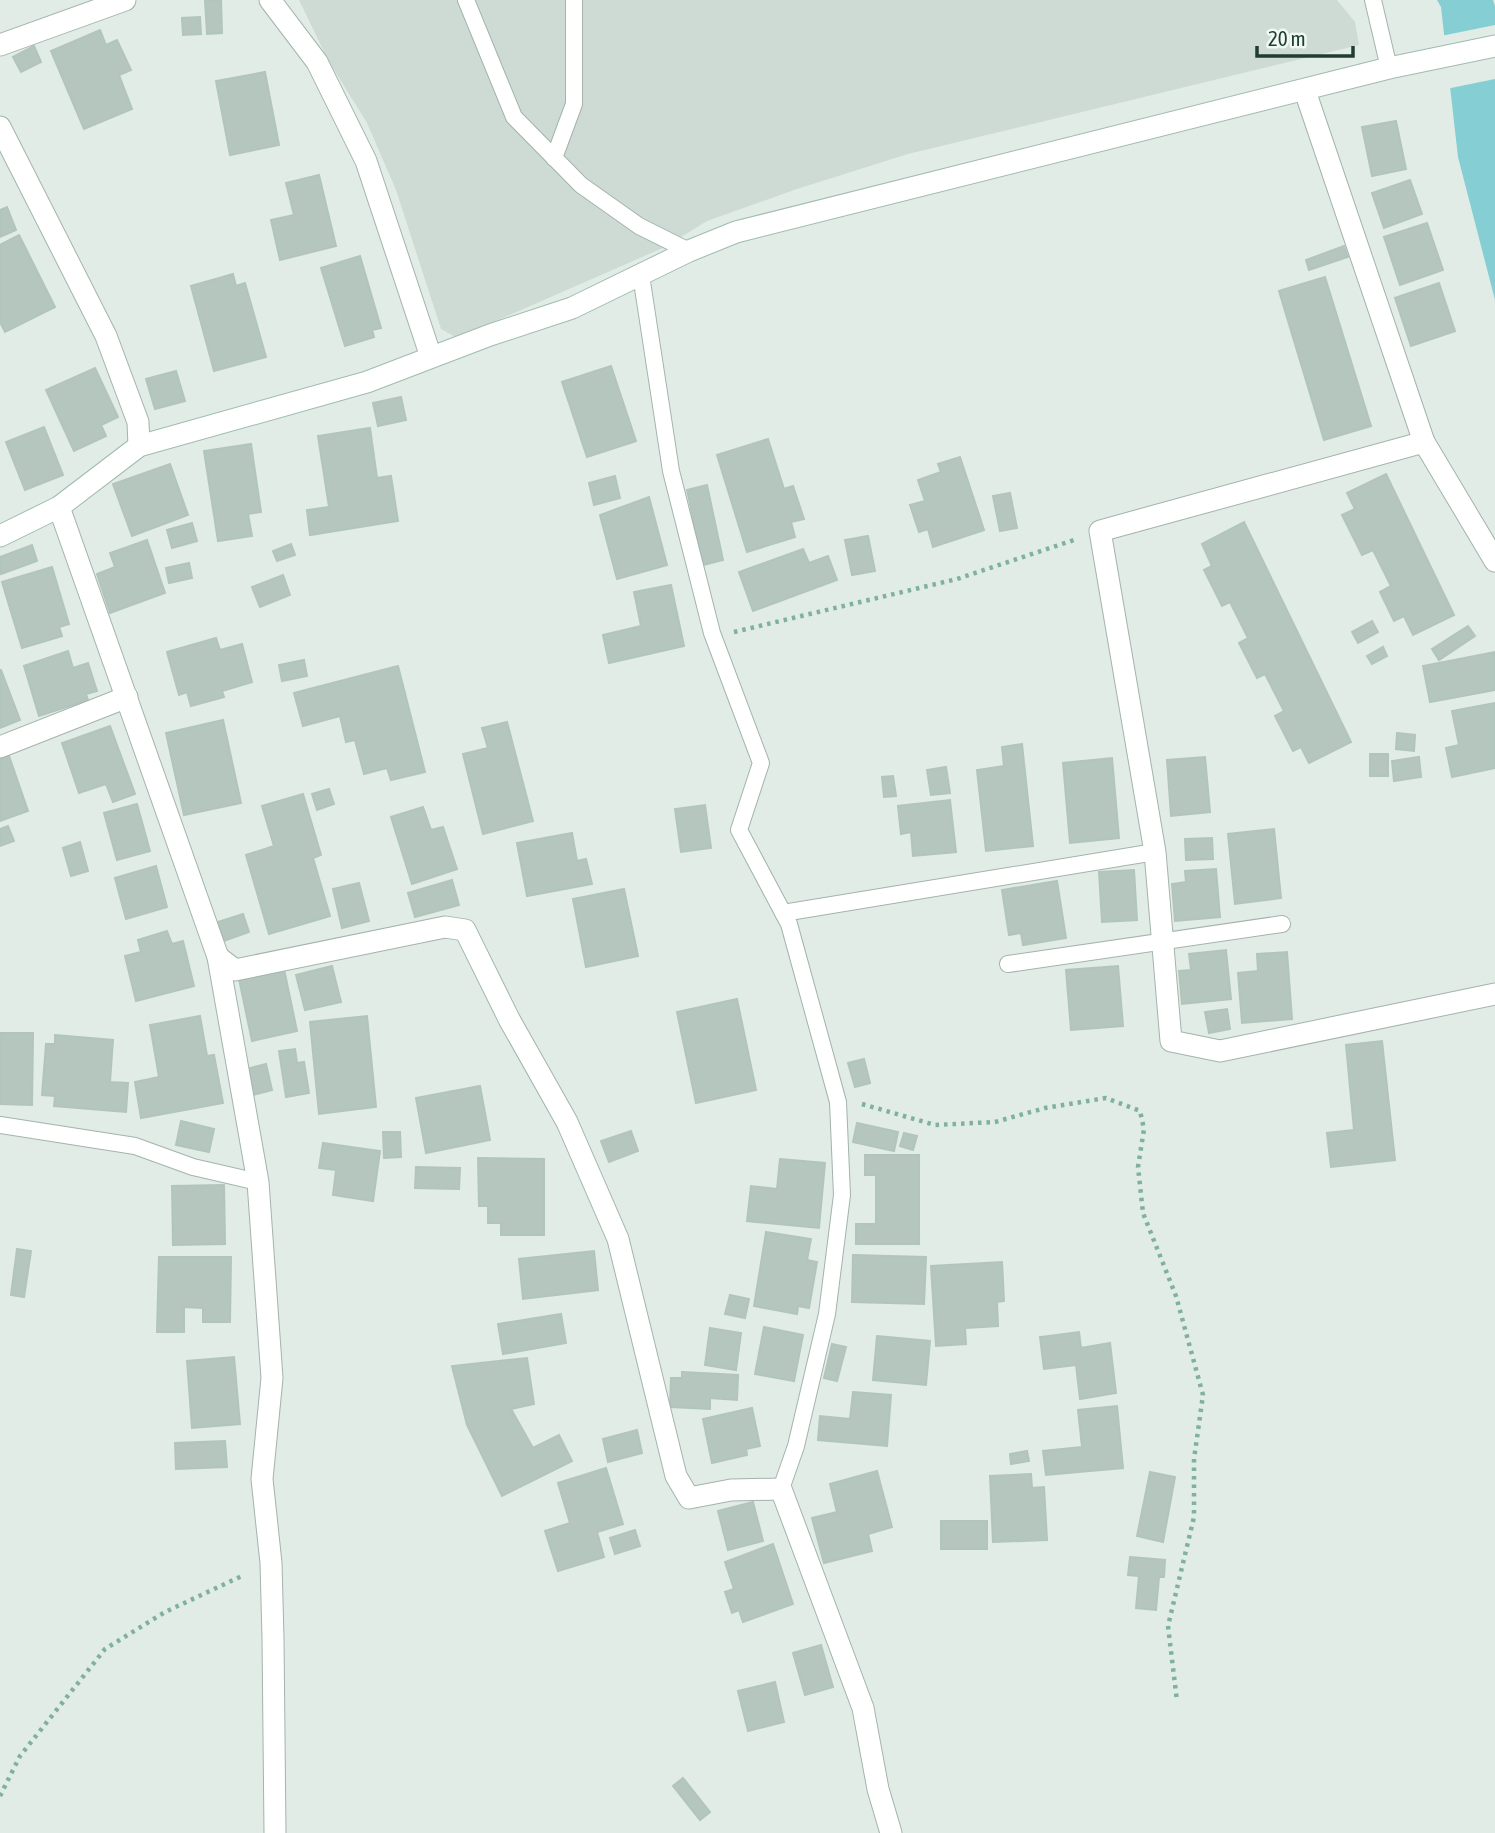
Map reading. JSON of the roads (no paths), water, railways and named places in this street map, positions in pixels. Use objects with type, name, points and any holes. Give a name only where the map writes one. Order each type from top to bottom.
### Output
[{"type":"street","points":[[270,0],[317,62],[366,161],[431,357]]},
{"type":"street","points":[[0,45],[128,1]]},
{"type":"street","points":[[0,537],[59,508],[139,446],[367,382],[572,308],[688,251],[736,232],[1395,66],[1495,46]]},
{"type":"street","points":[[1304,90],[1424,442],[1495,561]]},
{"type":"street","points":[[0,127],[106,336],[138,422],[139,446]]},
{"type":"street","points":[[1424,442],[1100,531],[1155,852],[1160,942],[1171,1041],[1220,1051],[1495,994]]},
{"type":"street","points":[[59,508],[218,957],[258,1182],[272,1378],[262,1479],[271,1563],[275,1833]]},
{"type":"street","points":[[0,747],[127,697]]},
{"type":"street","points":[[218,957],[235,970],[445,927],[465,930],[509,1019],[567,1122],[618,1239],[676,1476],[689,1498],[731,1490],[781,1489],[863,1708],[877,1789],[891,1833]]},
{"type":"lane","points":[[466,0],[500,89],[514,117],[581,185],[639,226],[688,251]]},
{"type":"lane","points":[[554,158],[574,104],[574,0]]},
{"type":"lane","points":[[1373,0],[1395,66]]},
{"type":"lane","points":[[641,275],[671,471],[712,633],[761,763],[739,830],[783,913],[815,1010],[838,1102],[842,1195],[827,1314],[796,1446],[781,1489]]},
{"type":"lane","points":[[783,913],[1155,852]]},
{"type":"lane","points":[[1008,964],[1282,924]]},
{"type":"lane","points":[[0,1125],[135,1146],[193,1167],[258,1182]]},
{"type":"water","points":[[1437,0],[1493,0],[1495,6],[1495,300],[1458,157],[1441,7]]}]
